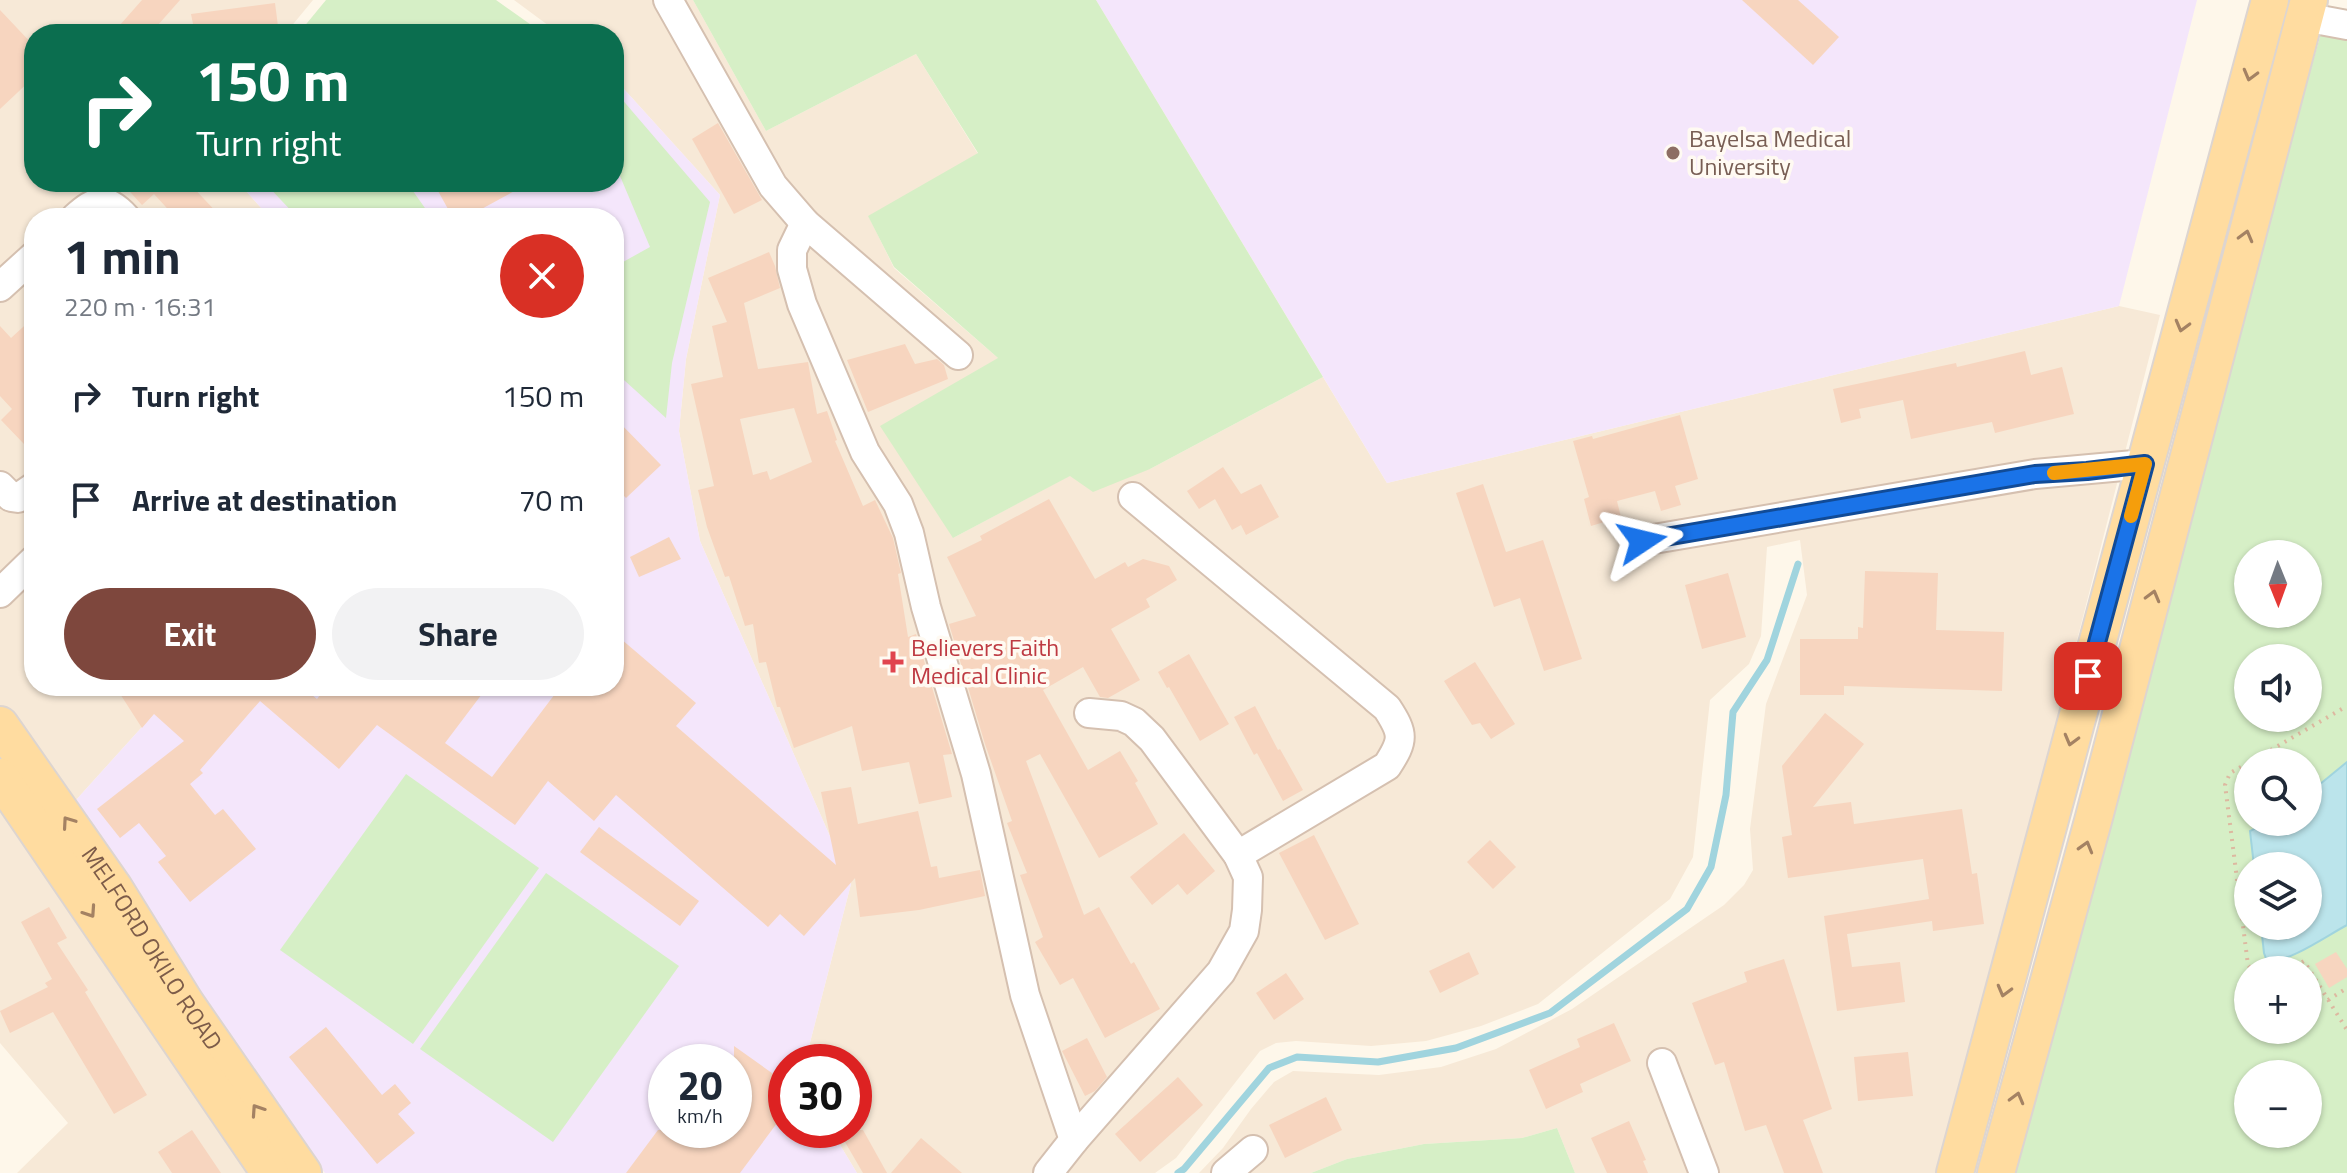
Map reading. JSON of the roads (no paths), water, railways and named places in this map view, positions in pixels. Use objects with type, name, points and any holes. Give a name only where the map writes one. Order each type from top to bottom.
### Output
[{"type":"main road","points":[[1955,1173],[2270,0]]},
{"type":"main road","points":[[1996,1173],[2102,791],[2307,9]]},
{"type":"main road","name":"MELFORD OKILO ROAD","points":[[0,725],[114,888],[186,1004],[303,1173]]},
{"type":"main road","name":"MELFORD OKILO ROAD","points":[[0,777],[270,1173]]},
{"type":"street","points":[[668,0],[773,186],[805,223],[958,355]]},
{"type":"street","points":[[2307,9],[2347,25]]},
{"type":"street","points":[[87,208],[100,202],[109,203],[115,208]]},
{"type":"street","points":[[805,223],[792,250],[792,269],[802,304],[865,452],[898,504],[909,533],[926,607],[985,812],[1025,995],[1074,1140]]},
{"type":"street","points":[[0,287],[24,265]]},
{"type":"street","points":[[1642,541],[2035,474],[2145,464]]},
{"type":"street","points":[[0,486],[11,497],[24,496]]},
{"type":"street","points":[[1133,497],[1387,708],[1399,725],[1400,746],[1387,766],[1238,855]]},
{"type":"street","points":[[0,593],[24,570]]},
{"type":"street","points":[[1048,1173],[1221,972],[1244,931],[1247,910],[1248,877],[1238,855],[1152,739],[1134,722],[1121,716],[1089,713]]},
{"type":"street","points":[[1662,1063],[1704,1173]]},
{"type":"street","points":[[1226,1173],[1253,1150]]},
{"type":"water","points":[[2347,762],[2347,925],[2322,939],[2322,852],[2252,852],[2251,836],[2322,836],[2322,783]]},
{"type":"water","points":[[2263,940],[2321,940],[2290,956],[2265,956]]},
{"type":"waterway","points":[[1178,1173],[1269,1068],[1297,1057],[1378,1062],[1456,1048],[1550,1013],[1687,909],[1711,867],[1726,795],[1733,712],[1767,660],[1798,564]]},
{"type":"place","name":"Bayelsa Medical University","points":[[1673,153]]},
{"type":"place","name":"Believers Faith Medical Clinic","points":[[893,662]]}]
